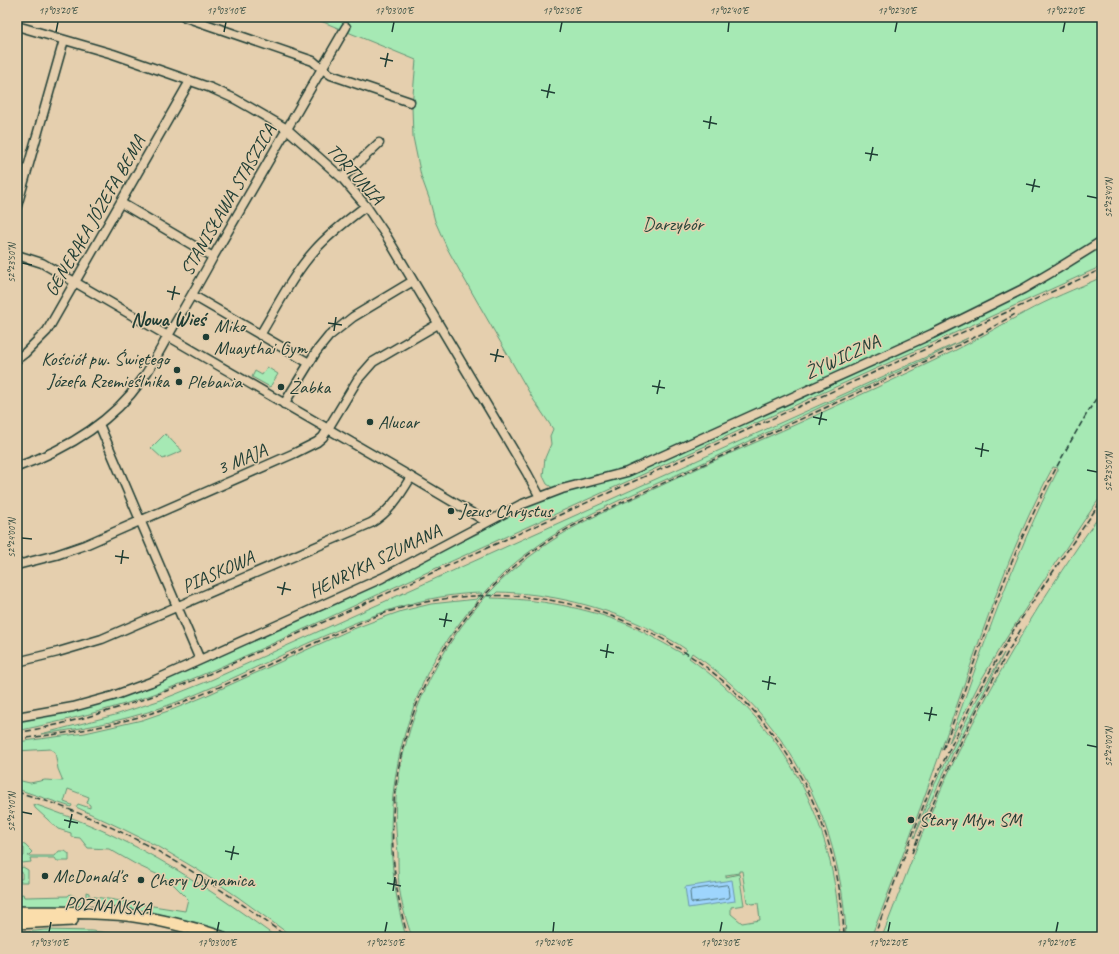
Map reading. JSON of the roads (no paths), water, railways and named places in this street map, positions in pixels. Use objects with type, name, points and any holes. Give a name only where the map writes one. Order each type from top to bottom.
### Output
[{"type":"main road","name":"POZNAŃSKA","points":[[17,912],[95,913],[133,916],[179,925],[221,937]]},
{"type":"main road","name":"POZNAŃSKA","points":[[17,923],[60,920],[112,922],[150,926],[196,937]]},
{"type":"street","points":[[185,17],[314,61],[331,75],[410,102]]},
{"type":"street","name":"TORTUNIA","points":[[17,26],[114,54],[211,88],[235,99],[287,129],[342,178],[366,206],[387,237],[540,497]]},
{"type":"street","name":"STANISŁAWA STASZICA","points":[[17,467],[59,450],[99,424],[121,404],[140,383],[346,27]]},
{"type":"street","points":[[17,206],[64,40]]},
{"type":"street","name":"GENERAŁA JÓZEFA BEMA","points":[[17,359],[25,353],[47,330],[190,81]]},
{"type":"street","points":[[342,178],[379,143]]},
{"type":"street","points":[[121,203],[213,257]]},
{"type":"street","points":[[260,335],[309,256],[322,242],[366,206]]},
{"type":"street","name":"ŻYWICZNA","points":[[586,482],[633,470],[932,334],[1023,289],[1102,241]]},
{"type":"street","points":[[17,255],[42,263],[487,522]]},
{"type":"street","points":[[284,404],[318,349],[337,329],[373,304],[413,281]]},
{"type":"street","points":[[192,294],[309,363]]},
{"type":"street","name":"3 MAJA","points":[[17,565],[73,549],[295,453],[322,439],[329,430],[353,387],[367,368],[379,358],[438,324]]},
{"type":"street","points":[[99,424],[200,660]]},
{"type":"street","name":"PIASKOWA","points":[[17,662],[102,639],[375,520],[393,505],[411,477]]},
{"type":"street","name":"HENRYKA SZUMANA","points":[[17,717],[74,707],[113,696],[151,682],[382,578],[520,505],[562,489],[586,482]]},
{"type":"water","points":[[732,880],[735,901],[688,908],[685,887]]},
{"type":"railway","points":[[17,733],[67,722],[115,709],[209,674],[1102,269]]},
{"type":"railway","points":[[408,937],[397,888],[393,839],[395,790],[404,742],[420,695],[443,652],[471,611],[506,574],[545,543],[588,518],[941,354],[981,334],[1017,313]]},
{"type":"railway","points":[[943,750],[991,617],[1022,538],[1059,462],[1102,389]]},
{"type":"railway","points":[[874,937],[929,791],[974,699],[1013,631],[1102,500]]},
{"type":"railway","points":[[17,739],[79,731],[140,717],[216,689],[366,620],[382,614],[428,602],[475,596],[522,597],[568,604],[613,617],[656,636],[696,660],[733,690],[757,715],[779,742],[798,771],[826,834],[835,868],[841,902],[844,937]]},
{"type":"railway","points":[[912,853],[962,739],[1021,629]]},
{"type":"railway","points":[[17,792],[90,818],[159,852],[224,892],[287,937]]},
{"type":"place","name":"Miko Muaythai Gym","points":[[206,337]]},
{"type":"place","name":"Kościół pw. Świętego Józefa Rzemieślnika","points":[[177,370]]},
{"type":"place","name":"Plebania","points":[[179,382]]},
{"type":"place","name":"Żabka","points":[[281,387]]},
{"type":"place","name":"Alucar","points":[[370,422]]},
{"type":"place","name":"Jezus Chrystus","points":[[451,511]]},
{"type":"place","name":"Stary Młyn SM","points":[[911,820]]},
{"type":"place","name":"McDonald's","points":[[45,876]]},
{"type":"place","name":"Chery Dynamica","points":[[141,880]]},
{"type":"district","name":"Nowa Wieś","points":[[168,319]]},
{"type":"park label","name":"Darzybór","points":[[673,224]]}]
